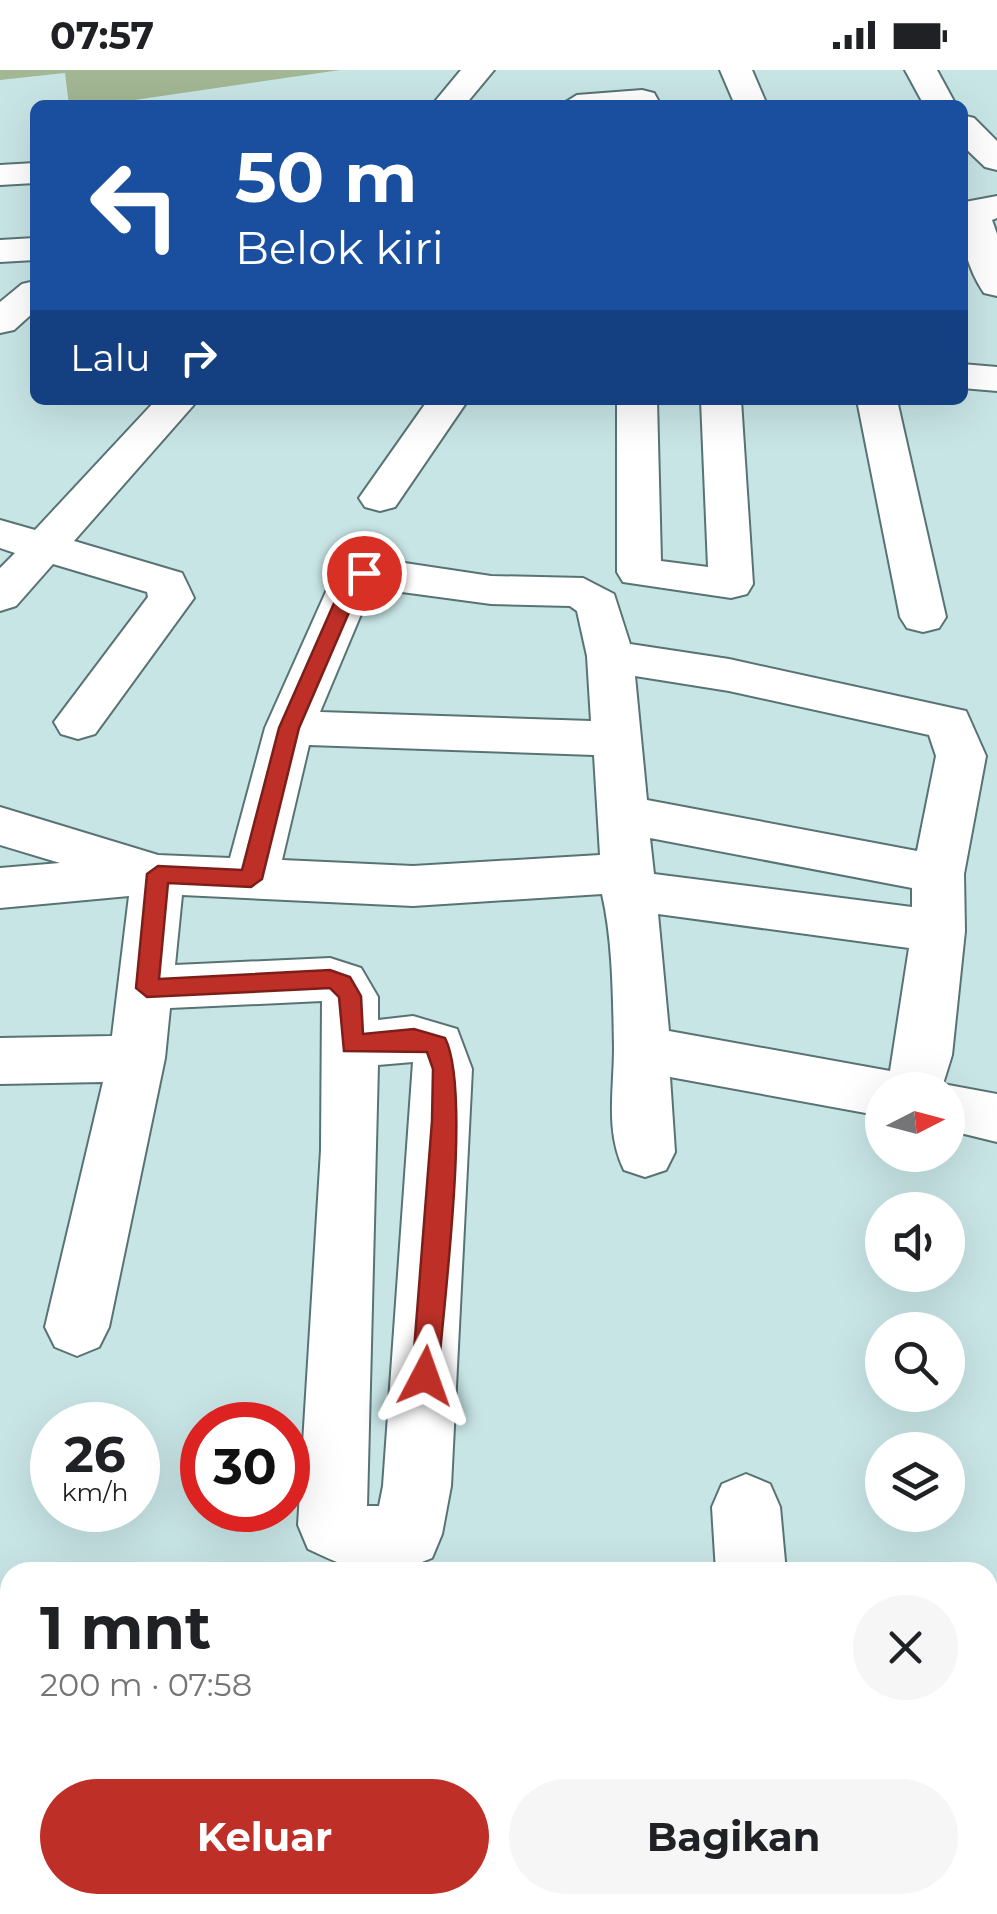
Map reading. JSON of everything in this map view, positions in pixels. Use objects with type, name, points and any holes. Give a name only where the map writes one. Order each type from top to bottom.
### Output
[{"type":"street","points":[[452,100],[478,70]]},
{"type":"street","points":[[736,70],[750,100]]},
{"type":"street","points":[[920,70],[937,100]]},
{"type":"street","points":[[601,100],[639,92]]},
{"type":"street","points":[[968,130],[997,160]]},
{"type":"street","points":[[0,175],[30,174]]},
{"type":"street","points":[[997,207],[978,210],[974,220],[997,285]]},
{"type":"street","points":[[0,251],[30,249]]},
{"type":"street","points":[[0,322],[30,296]]},
{"type":"street","points":[[968,377],[997,379]]},
{"type":"street","points":[[0,596],[20,540],[172,405]]},
{"type":"street","points":[[380,498],[445,405]]},
{"type":"street","points":[[637,405],[639,572],[731,584],[721,405]]},
{"type":"street","points":[[878,405],[923,617]]},
{"type":"street","points":[[20,540],[166,583],[171,590],[171,598],[78,722]]},
{"type":"street","points":[[251,879],[289,728],[355,576],[364,573],[491,590],[583,593],[598,604],[610,656],[642,1049],[640,1109],[645,1152]]},
{"type":"street","points":[[610,656],[729,675],[950,723],[962,756],[938,874],[938,931],[924,1055],[918,1072]]},
{"type":"street","points":[[289,728],[615,739]]},
{"type":"street","points":[[622,814],[938,874]]},
{"type":"street","points":[[0,826],[158,874]]},
{"type":"street","points":[[0,888],[158,874],[412,886],[626,882],[938,931]]},
{"type":"street","points":[[77,1327],[137,1058],[158,874]]},
{"type":"street","points":[[147,988],[330,979],[342,983],[350,996],[352,1045],[332,1524],[370,1542],[408,1534],[417,1486],[444,1069],[437,1044],[426,1040],[352,1045]]},
{"type":"street","points":[[642,1049],[865,1089]]},
{"type":"street","points":[[0,1061],[137,1058]]},
{"type":"street","points":[[965,1110],[997,1118]]},
{"type":"green space","points":[[0,70],[340,70],[134,100],[68,100],[65,73],[0,80]]},
{"type":"route","points":[[364,573],[355,576],[336,628],[319,655],[289,728],[251,879],[158,874],[147,988],[330,979],[342,983],[350,996],[352,1045],[414,1039],[437,1044],[444,1069],[444,1121],[425,1376]]}]
